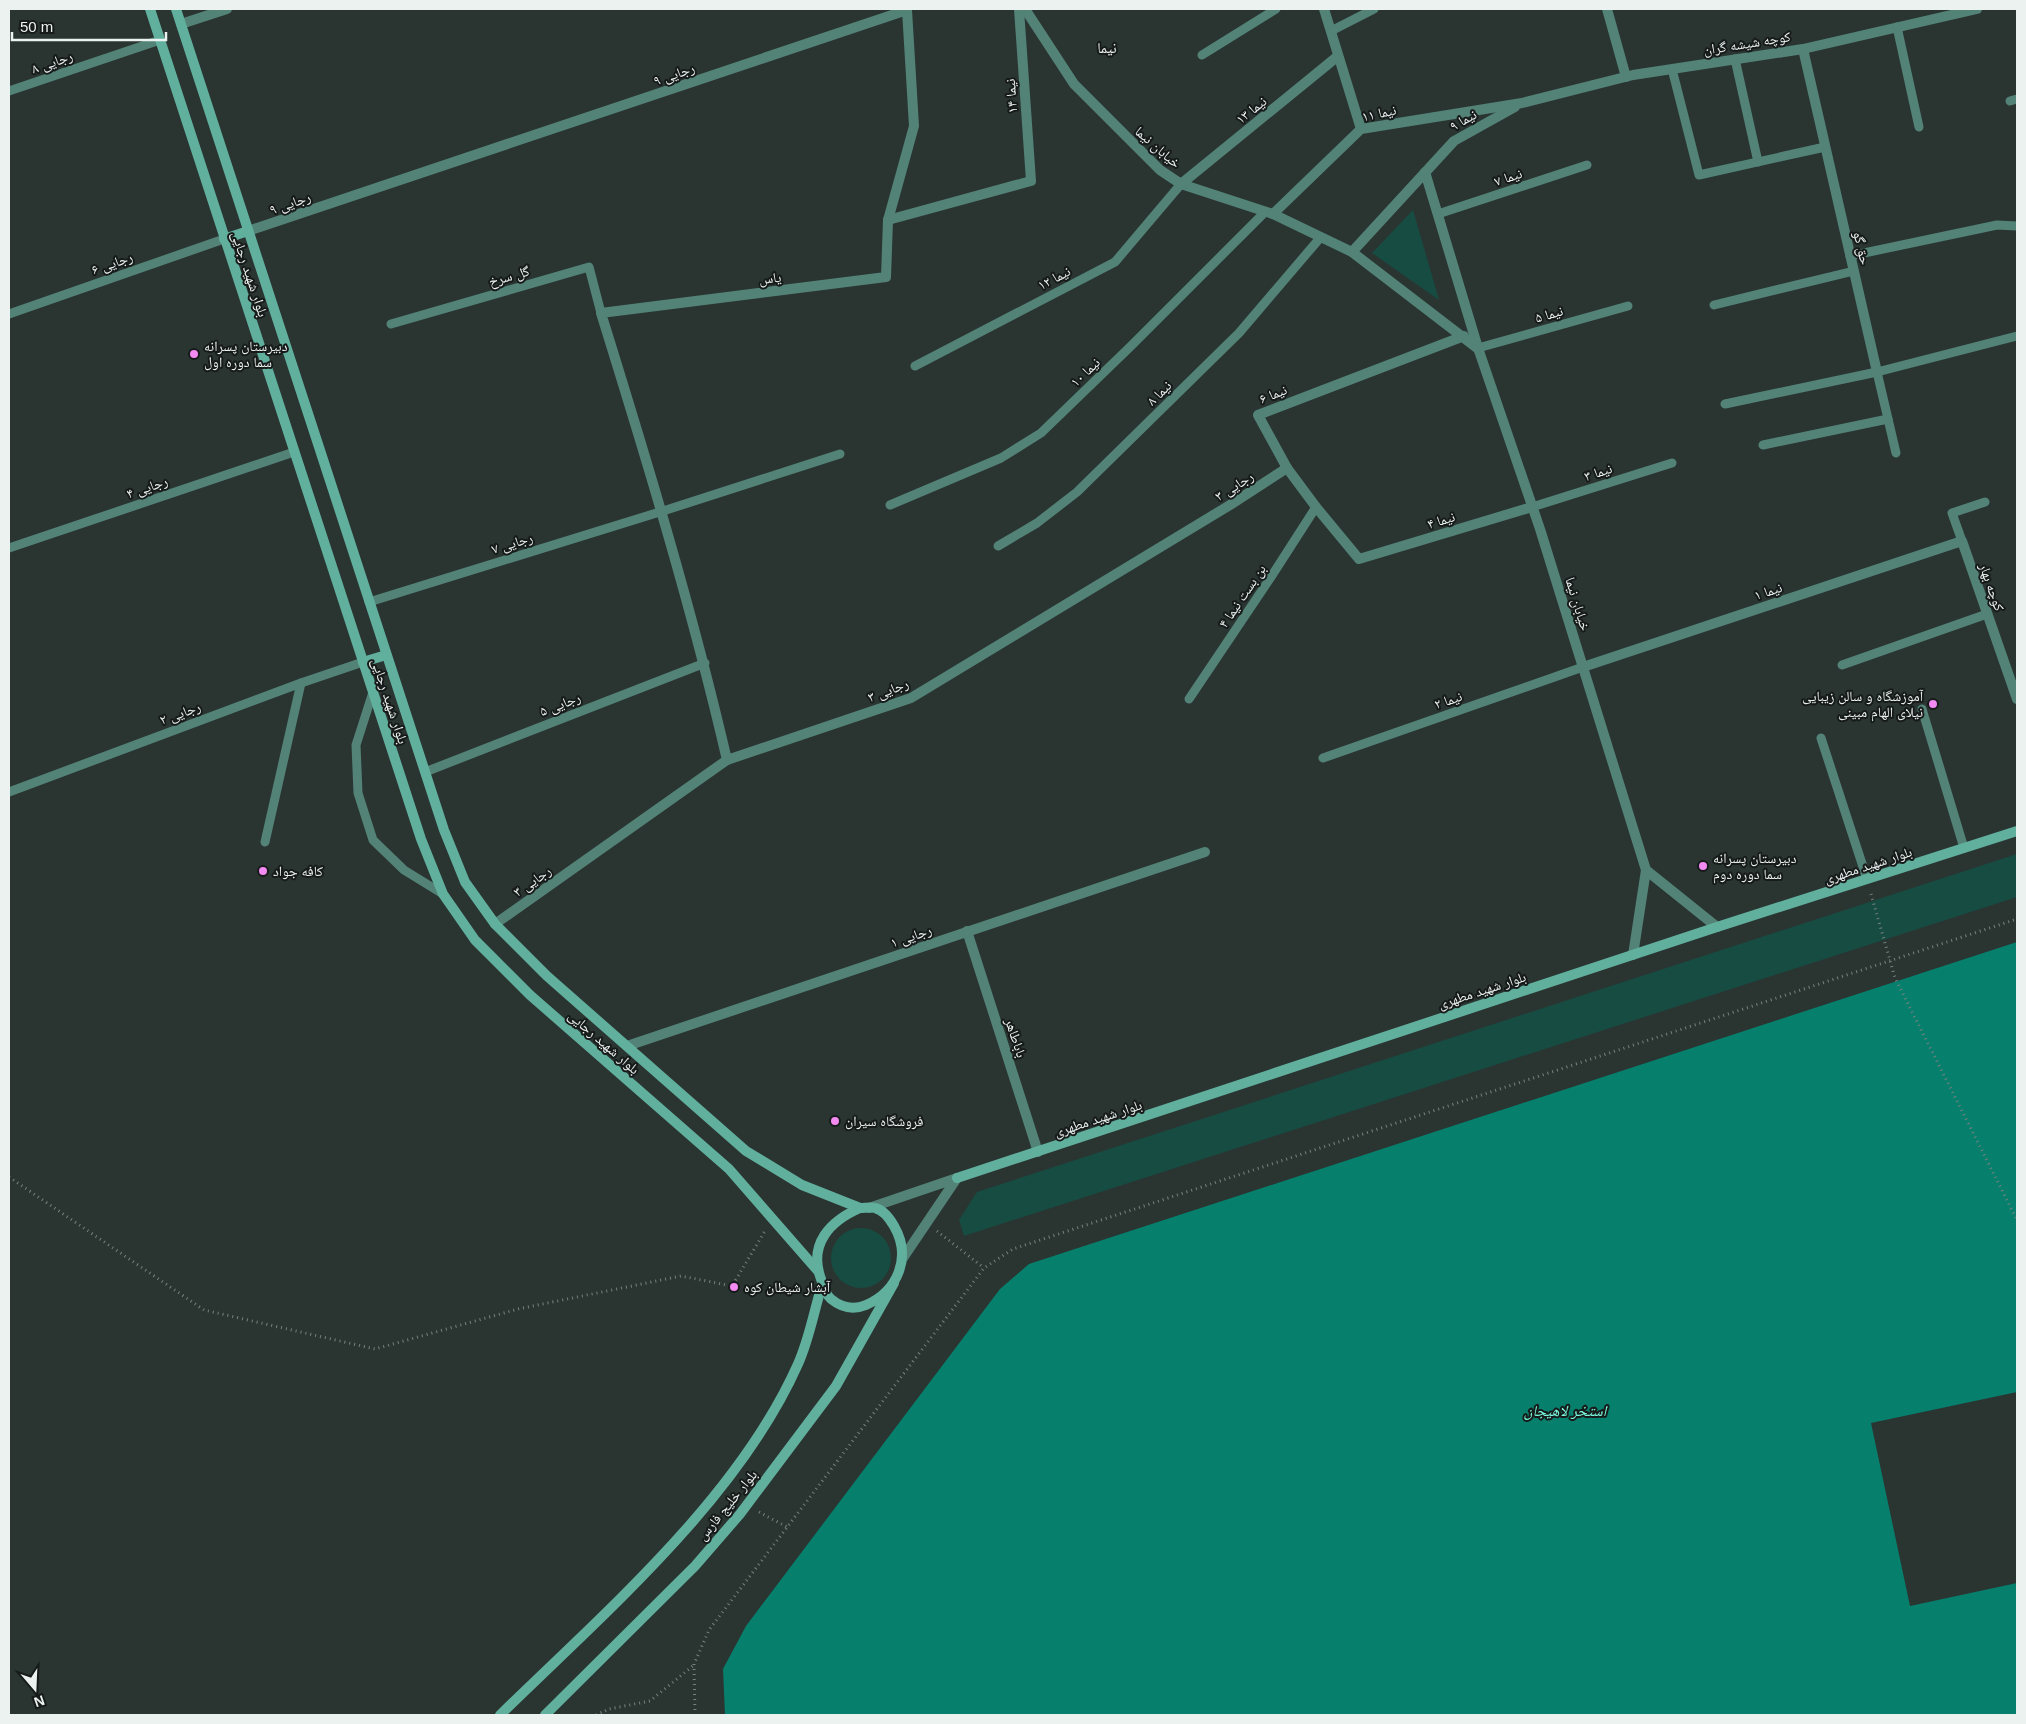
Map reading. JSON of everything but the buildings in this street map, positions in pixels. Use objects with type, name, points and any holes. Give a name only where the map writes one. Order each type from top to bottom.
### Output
[{"type":"main road","name":"بلوار شهید رجایی","points":[[150,9],[362,662],[421,839],[443,894],[476,940],[530,995],[729,1169],[818,1271]]},
{"type":"main road","name":"بلوار شهید رجایی","points":[[176,9],[386,655],[444,830],[465,882],[495,924],[547,976],[746,1151],[802,1185],[865,1208]]},
{"type":"main road","points":[[224,239],[248,231]]},
{"type":"main road","points":[[362,662],[386,655]]},
{"type":"main road","name":"بلوار شهید مطهری","points":[[957,1178],[1717,927],[2017,831]]},
{"type":"main road","points":[[865,1208],[876,1208],[889,1218],[897,1231],[902,1245],[903,1258],[900,1271],[894,1283],[879,1297],[859,1308],[843,1308],[830,1298],[822,1285],[817,1258],[825,1232],[846,1214],[865,1208]]},
{"type":"main road","name":"بلوار خلیج فارس","points":[[545,1715],[695,1566],[740,1514],[836,1386],[894,1283]]},
{"type":"main road","name":"بلوار خلیج فارس","points":[[500,1715],[672,1545],[720,1489],[765,1427],[798,1364],[822,1285]]},
{"type":"street","points":[[181,24],[227,9]]},
{"type":"street","name":"نیما ۱۴","points":[[888,220],[1031,181],[1018,9]]},
{"type":"street","name":"خیابان نیما","points":[[1025,9],[1074,84],[1160,170],[1181,184],[1269,213],[1352,252],[1478,348]]},
{"type":"street","points":[[1324,9],[1361,129]]},
{"type":"street","points":[[1607,9],[1626,77]]},
{"type":"street","name":"کوچه شیشه گران","points":[[1522,103],[1626,77],[1803,49],[1976,9]]},
{"type":"street","name":"رجایی ۹","points":[[248,231],[907,10],[914,126],[888,220]]},
{"type":"street","name":"حق گو","points":[[1803,49],[1877,372]]},
{"type":"street","name":"نیما ۱۳","points":[[1181,184],[1338,56]]},
{"type":"street","name":"نیما ۱۱","points":[[1269,213],[1361,129],[1522,103]]},
{"type":"street","name":"نیما ۹","points":[[1352,252],[1454,140],[1522,103]]},
{"type":"street","name":"خیابان نیما","points":[[1425,172],[1478,348],[1532,507],[1646,870],[1633,955]]},
{"type":"street","name":"یاس","points":[[601,313],[886,277],[888,220]]},
{"type":"street","points":[[601,313],[662,511],[705,662],[727,760]]},
{"type":"street","name":"نیما ۶","points":[[1359,559],[1287,468],[1258,415],[1464,336]]},
{"type":"street","name":"رجایی ۳","points":[[495,924],[727,760],[911,698],[1287,468]]},
{"type":"street","name":"نیما ۴","points":[[1359,559],[1532,507]]},
{"type":"street","name":"کوچه بهار","points":[[1962,541],[2017,699]]},
{"type":"street","name":"نیما ۱","points":[[1583,667],[1962,541]]},
{"type":"street","name":"رجایی ۱","points":[[627,1046],[1205,852]]},
{"type":"street","points":[[1646,870],[1717,927]]},
{"type":"street","name":"باباطاهر","points":[[967,931],[1038,1152]]},
{"type":"street","points":[[865,1208],[957,1178]]},
{"type":"street","points":[[903,1258],[957,1178]]},
{"type":"lane","points":[[1202,55],[1276,9]]},
{"type":"lane","points":[[1330,31],[1374,9]]},
{"type":"lane","points":[[1898,27],[1919,127]]},
{"type":"lane","name":"رجایی ۸","points":[[9,91],[160,40]]},
{"type":"lane","points":[[1735,59],[1758,162]]},
{"type":"lane","points":[[1672,69],[1699,176],[1824,147]]},
{"type":"lane","name":"نیما ۷","points":[[1438,214],[1587,166]]},
{"type":"lane","name":"نیما ۱۲","points":[[915,366],[1115,262],[1181,184]]},
{"type":"lane","name":"نیما ۱۰","points":[[890,505],[1000,458],[1041,433],[1269,213]]},
{"type":"lane","points":[[1850,256],[1997,225],[2017,226]]},
{"type":"lane","name":"نیما ۸","points":[[998,546],[1037,523],[1077,492],[1239,333],[1320,238]]},
{"type":"lane","name":"رجایی ۶","points":[[9,314],[224,239]]},
{"type":"lane","name":"گل سرخ","points":[[391,324],[589,267],[601,313]]},
{"type":"lane","points":[[1714,305],[1854,271]]},
{"type":"lane","name":"نیما ۵","points":[[1478,348],[1628,306]]},
{"type":"lane","points":[[1726,404],[1877,372],[2017,336]]},
{"type":"lane","name":"حق گو","points":[[1877,372],[1896,453]]},
{"type":"lane","points":[[1763,445],[1888,419]]},
{"type":"lane","name":"رجایی ۴","points":[[9,548],[294,452]]},
{"type":"lane","name":"رجایی ۷","points":[[369,602],[840,454]]},
{"type":"lane","name":"نیما ۳","points":[[1532,507],[1672,463]]},
{"type":"lane","points":[[1962,541],[1952,513],[1984,502]]},
{"type":"lane","name":"بن بست نیما ۴","points":[[1189,699],[1316,507]]},
{"type":"lane","points":[[1842,665],[1987,614]]},
{"type":"lane","name":"رجایی ۲","points":[[9,792],[362,662]]},
{"type":"lane","name":"رجایی ۵","points":[[425,772],[705,662]]},
{"type":"lane","name":"نیما ۲","points":[[1323,758],[1583,667]]},
{"type":"lane","points":[[265,842],[301,683]]},
{"type":"lane","points":[[373,692],[356,745],[358,793],[373,840],[404,870],[443,894]]},
{"type":"lane","points":[[1922,710],[1964,848]]},
{"type":"lane","points":[[1821,738],[1867,879]]},
{"type":"path","points":[[1867,879],[1895,978],[2017,1220]]},
{"type":"path","points":[[695,1715],[694,1664],[709,1630],[984,1268],[1013,1249],[2017,919]]},
{"type":"path","points":[[9,1177],[204,1310],[375,1349],[518,1309],[680,1276],[732,1286],[773,1218]]},
{"type":"path","points":[[927,1222],[984,1268]]},
{"type":"path","points":[[596,1715],[609,1709],[650,1701],[694,1664]]},
{"type":"shaded area","points":[[1413,210],[1439,300],[1372,253]]},
{"type":"shaded area","points":[[2017,854],[2017,897],[964,1236],[959,1220],[977,1192]]},
{"type":"shaded area","points":[[861,1228],[877,1233],[882,1237],[886,1242],[891,1258],[886,1274],[882,1279],[877,1283],[861,1288],[845,1283],[840,1279],[836,1274],[831,1258],[836,1242],[840,1237],[845,1233]]},
{"type":"water","name":"استخر لاهیجان","points":[[2017,942],[2017,1392],[1871,1423],[1910,1606],[2017,1583],[2017,1715],[725,1715],[723,1669],[746,1626],[1000,1289],[1029,1264]]},
{"type":"place","name":"دبیرستان پسرانه سما دوره اول","points":[[194,354]]},
{"type":"place","name":"آموزشگاه و سالن زیبایی نیلای الهام مبینی","points":[[1933,704]]},
{"type":"place","name":"دبیرستان پسرانه سما دوره دوم","points":[[1703,866]]},
{"type":"place","name":"کافه جواد","points":[[263,871]]},
{"type":"place","name":"فروشگاه سیران","points":[[835,1121]]},
{"type":"place","name":"آبشار شیطان کوه","points":[[734,1287]]},
{"type":"district","name":"نیما","points":[[1107,47]]}]
